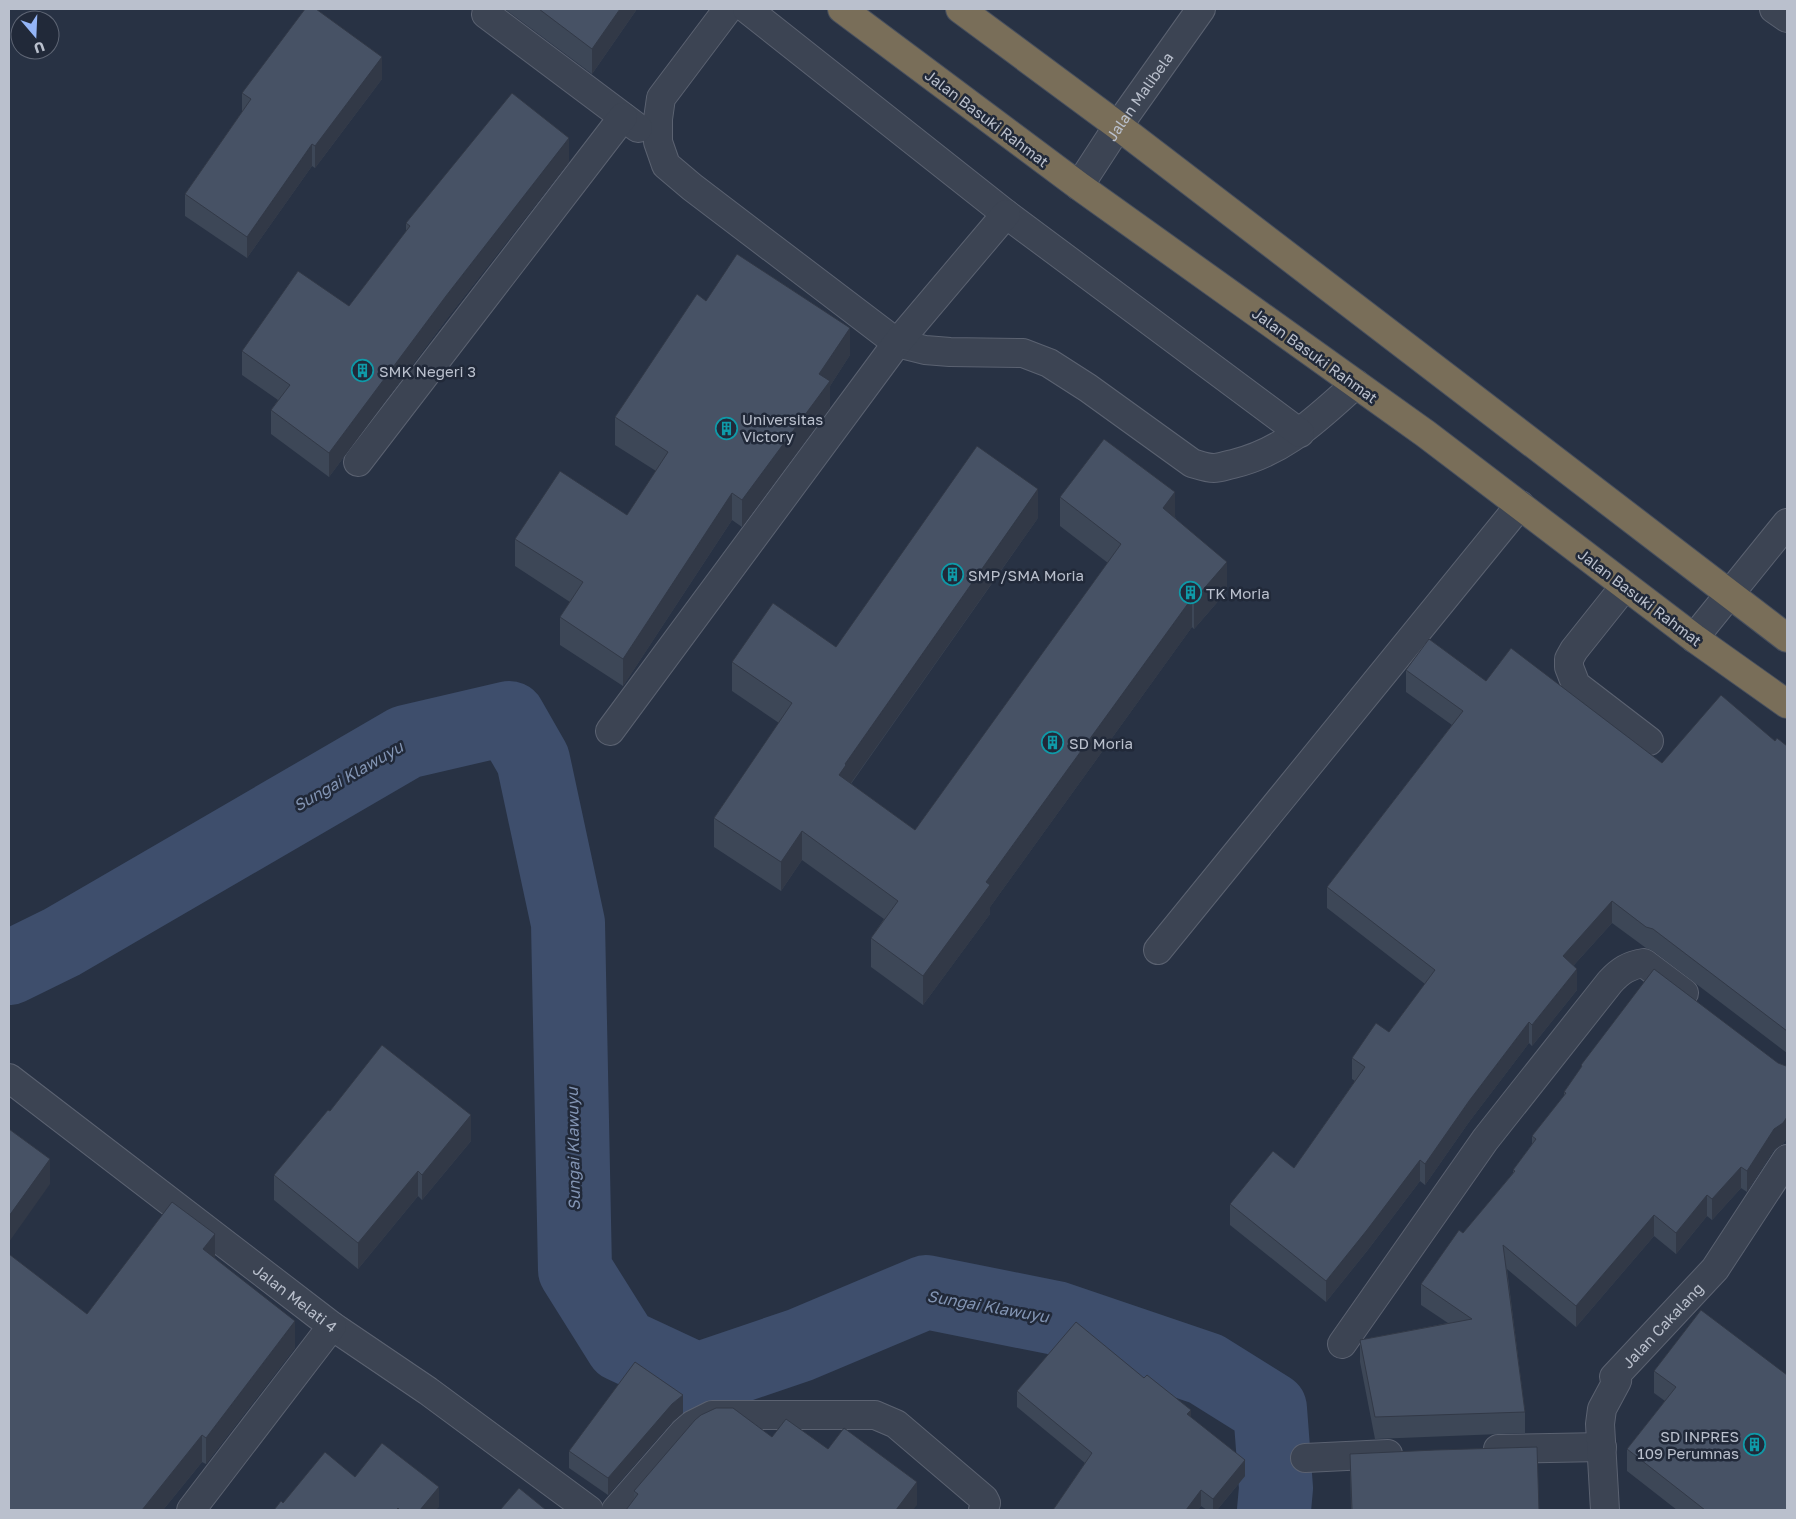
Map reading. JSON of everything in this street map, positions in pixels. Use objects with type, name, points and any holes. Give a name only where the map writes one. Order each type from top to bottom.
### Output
[{"type":"highway","name":"Jalan Basuki Rahmat","points":[[842,9],[1079,186],[1426,434],[1694,638],[1787,704]]},
{"type":"highway","points":[[960,9],[1118,126],[1787,638]]},
{"type":"street","points":[[728,9],[662,98],[658,119],[658,142],[666,165],[896,343],[933,350],[1023,353],[1050,363],[1192,463],[1216,468],[1246,460],[1281,445],[1300,434],[1356,384]]},
{"type":"street","points":[[747,9],[1006,214],[1300,434]]},
{"type":"street","name":"Jalan Malibela","points":[[1079,186],[1118,126],[1201,9]]},
{"type":"street","points":[[1774,9],[1787,18]]},
{"type":"street","points":[[486,14],[658,142]]},
{"type":"street","points":[[358,462],[623,116]]},
{"type":"street","points":[[610,731],[896,343],[1006,214]]},
{"type":"street","points":[[1158,950],[1520,505]]},
{"type":"street","points":[[1694,638],[1787,523]]},
{"type":"street","points":[[1625,586],[1574,650],[1569,659],[1569,667],[1576,685],[1649,741]]},
{"type":"street","points":[[1342,1344],[1485,1140],[1615,976],[1633,964],[1644,963],[1700,1006]]},
{"type":"street","name":"Jalan Melati 4","points":[[9,1078],[332,1326],[428,1392],[589,1510]]},
{"type":"street","name":"Jalan Cakalang","points":[[1605,1510],[1600,1424],[1602,1409],[1617,1381],[1614,1377],[1715,1268],[1787,1159]]},
{"type":"street","points":[[191,1510],[332,1326]]},
{"type":"street","points":[[616,1510],[679,1437],[692,1425],[712,1415],[875,1415],[896,1424],[984,1499],[986,1504],[983,1510]]},
{"type":"street","points":[[1474,1450],[1602,1446]]},
{"type":"street","points":[[1305,1458],[1414,1452]]},
{"type":"building","points":[[305,9],[316,9],[382,57],[315,146],[312,144],[247,237],[185,194],[251,99],[242,93]]},
{"type":"building","points":[[539,9],[620,9],[592,49]]},
{"type":"building","points":[[512,93],[569,138],[446,296],[329,453],[271,410],[290,385],[242,351],[298,271],[349,306],[410,226],[406,223]]},
{"type":"building","points":[[737,254],[850,328],[819,374],[830,381],[742,500],[732,493],[623,659],[560,617],[583,582],[515,539],[560,471],[627,515],[668,452],[615,417],[697,294],[706,301]]},
{"type":"building","points":[[1104,439],[1175,492],[1163,508],[1227,562],[1194,600],[1192,598],[986,882],[990,885],[923,976],[871,938],[898,901],[802,831],[781,862],[714,818],[792,703],[732,662],[773,603],[836,647],[977,446],[1038,489],[839,775],[915,830],[1121,544],[1060,497]]},
{"type":"building","points":[[1429,639],[1486,681],[1511,648],[1662,763],[1721,695],[1775,741],[1777,738],[1787,746],[1787,1031],[1653,929],[1646,927],[1612,901],[1563,956],[1577,969],[1532,1025],[1529,1022],[1469,1101],[1425,1164],[1420,1160],[1326,1281],[1230,1204],[1273,1151],[1294,1168],[1365,1067],[1352,1058],[1376,1023],[1389,1032],[1435,970],[1327,887],[1463,711],[1406,670]]},
{"type":"building","points":[[1654,969],[1778,1063],[1787,1066],[1787,1117],[1783,1123],[1774,1129],[1747,1171],[1741,1167],[1712,1199],[1707,1195],[1676,1233],[1654,1215],[1576,1306],[1503,1245],[1525,1412],[1375,1417],[1360,1340],[1472,1319],[1421,1284],[1459,1230],[1463,1233],[1515,1171],[1513,1170],[1536,1139],[1532,1136],[1566,1093],[1564,1092],[1581,1065]]},
{"type":"building","points":[[382,1045],[471,1115],[422,1175],[418,1171],[358,1243],[274,1175],[328,1110],[330,1111]]},
{"type":"building","points":[[9,1129],[50,1159],[9,1216]]},
{"type":"building","points":[[172,1202],[215,1234],[203,1249],[295,1321],[206,1438],[202,1435],[142,1510],[9,1510],[9,1254],[87,1314]]},
{"type":"building","points":[[1701,1310],[1787,1375],[1787,1510],[1705,1510],[1627,1449],[1676,1387],[1654,1371]]},
{"type":"building","points":[[1076,1322],[1144,1378],[1147,1375],[1191,1410],[1187,1414],[1245,1460],[1213,1499],[1201,1490],[1186,1510],[1053,1510],[1092,1453],[1017,1391]]},
{"type":"building","points":[[635,1362],[683,1395],[672,1404],[608,1478],[569,1451]]},
{"type":"building","points":[[716,1408],[733,1408],[772,1437],[786,1419],[828,1449],[844,1428],[917,1482],[896,1510],[626,1510],[638,1494],[634,1491],[695,1420]]},
{"type":"building","points":[[382,1443],[439,1487],[420,1510],[400,1510],[398,1508],[396,1510],[274,1510],[281,1501],[283,1503],[325,1452],[355,1477]]},
{"type":"building","points":[[1537,1447],[1539,1510],[1352,1510],[1350,1454]]},
{"type":"building","points":[[519,1488],[546,1510],[500,1510]]},
{"type":"waterway","name":"Sungai Klawuyu","points":[[9,968],[62,942],[406,742],[509,718],[533,760],[568,923],[575,1270],[622,1345],[697,1380],[800,1345],[926,1292],[1056,1318],[1206,1369],[1270,1409],[1276,1488],[1274,1510]]},
{"type":"place","name":"SMK Negeri 3","points":[[363,371]]},
{"type":"place","name":"Universitas Victory","points":[[726,428]]},
{"type":"place","name":"SMP/SMA Moria","points":[[952,575]]},
{"type":"place","name":"TK Moria","points":[[1190,593]]},
{"type":"place","name":"SD Moria","points":[[1053,743]]},
{"type":"place","name":"SD INPRES 109 Perumnas","points":[[1755,1445]]}]
